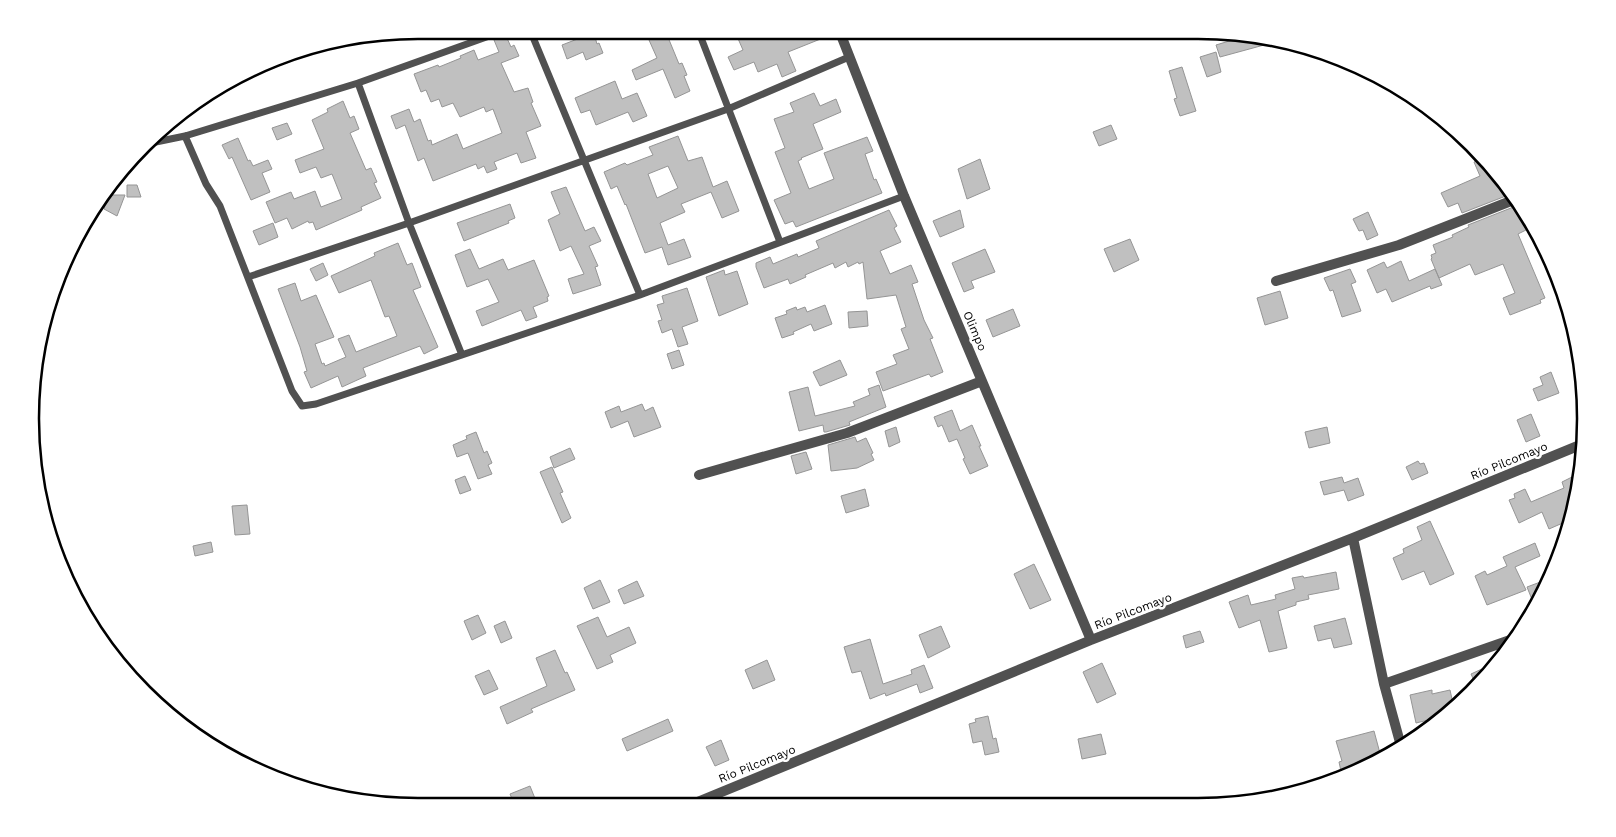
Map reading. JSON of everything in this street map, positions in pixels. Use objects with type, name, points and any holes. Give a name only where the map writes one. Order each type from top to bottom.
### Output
[{"type":"street","name":"Olimpo","points":[[842,39],[904,196],[1091,640]]},
{"type":"street","points":[[1276,281],[1399,245],[1509,202]]},
{"type":"street","points":[[699,475],[847,433],[982,381]]},
{"type":"street","name":"Río Pilcomayo","points":[[707,798],[1091,640],[1353,538],[1576,447]]},
{"type":"street","points":[[1353,538],[1384,684],[1399,739]]},
{"type":"street","points":[[1384,684],[1504,642]]},
{"type":"lane","points":[[159,141],[185,136],[358,83],[481,39]]},
{"type":"lane","points":[[534,39],[640,295]]},
{"type":"lane","points":[[701,39],[780,242]]},
{"type":"lane","points":[[248,277],[584,161],[728,108],[849,57]]},
{"type":"lane","points":[[358,83],[409,223],[462,356]]},
{"type":"lane","points":[[185,136],[206,184],[220,206],[292,391],[302,406],[316,404],[640,295],[904,196]]},
{"type":"building","points":[[507,39],[511,47],[514,45],[519,56],[501,63],[514,92],[528,88],[533,102],[531,103],[541,126],[526,132],[536,158],[521,163],[517,153],[494,162],[497,169],[487,173],[484,166],[478,169],[476,164],[433,181],[424,158],[418,161],[405,125],[396,129],[391,116],[409,109],[414,122],[420,119],[428,141],[431,140],[432,145],[457,134],[463,149],[502,133],[493,109],[486,112],[484,107],[460,117],[453,103],[442,107],[439,99],[431,102],[426,90],[421,92],[414,74],[438,65],[439,67],[461,58],[460,56],[474,50],[478,60],[499,52],[494,40]]},
{"type":"building","points":[[577,39],[596,39],[603,53],[586,60],[583,52],[567,59],[562,45]]},
{"type":"building","points":[[669,39],[679,64],[682,63],[687,75],[684,76],[690,91],[675,98],[663,69],[636,80],[632,70],[657,58],[649,40]]},
{"type":"building","points":[[738,39],[820,39],[788,52],[796,71],[782,77],[777,64],[758,72],[754,62],[734,70],[728,57],[743,50]]},
{"type":"building","points":[[1230,41],[1264,45],[1220,57],[1216,45]]},
{"type":"building","points":[[1216,52],[1221,72],[1207,77],[1200,57]]},
{"type":"building","points":[[1182,67],[1196,111],[1180,116],[1174,99],[1177,98],[1169,71]]},
{"type":"building","points":[[615,81],[622,99],[637,93],[647,116],[633,122],[628,112],[596,125],[590,110],[581,113],[575,98]]},
{"type":"building","points":[[814,93],[820,106],[836,99],[841,112],[813,124],[823,149],[798,161],[809,189],[834,179],[824,153],[867,137],[873,151],[865,154],[874,180],[876,179],[882,193],[796,227],[793,221],[785,224],[774,200],[791,193],[775,152],[785,148],[774,119],[794,112],[790,103]]},
{"type":"building","points":[[343,101],[350,118],[354,116],[359,129],[350,133],[366,170],[371,168],[377,182],[374,183],[381,198],[361,207],[362,210],[316,230],[313,222],[309,223],[308,221],[292,229],[287,218],[275,223],[266,202],[291,192],[294,199],[315,191],[321,207],[342,199],[332,174],[321,178],[316,167],[300,173],[295,160],[324,149],[312,120],[328,112],[327,109]]},
{"type":"building","points":[[287,123],[292,134],[277,140],[272,128]]},
{"type":"building","points":[[1111,125],[1117,139],[1099,146],[1093,132]]},
{"type":"building","points":[[678,136],[688,161],[702,157],[713,187],[727,181],[739,211],[722,218],[711,192],[681,204],[685,212],[660,223],[668,245],[684,239],[691,257],[668,265],[662,247],[645,253],[617,186],[611,189],[604,172],[625,163],[627,165],[653,155],[649,147]],"holes":[[[668,166],[678,188],[657,198],[648,174]]]},
{"type":"building","points":[[238,138],[248,161],[250,160],[253,166],[268,160],[272,169],[262,173],[270,192],[251,200],[232,157],[229,159],[222,145]]},
{"type":"building","points":[[980,159],[990,189],[967,199],[958,169]]},
{"type":"building","points":[[1476,161],[1483,168],[1505,196],[1462,213],[1458,203],[1448,207],[1441,193],[1480,176],[1474,162]]},
{"type":"building","points":[[127,185],[137,185],[141,197],[127,197]]},
{"type":"building","points":[[566,187],[585,231],[594,227],[601,241],[589,246],[598,266],[595,267],[601,285],[573,294],[568,279],[584,274],[571,246],[560,251],[548,220],[560,214],[551,192]]},
{"type":"building","points":[[112,195],[125,195],[117,216],[104,209]]},
{"type":"building","points":[[510,204],[515,218],[508,221],[509,223],[464,241],[457,223]]},
{"type":"building","points":[[1513,207],[1526,230],[1518,234],[1545,298],[1540,300],[1541,303],[1510,315],[1503,298],[1515,293],[1503,264],[1475,275],[1470,264],[1439,278],[1431,259],[1431,255],[1436,253],[1433,245],[1453,237],[1452,235],[1469,227],[1468,225]]},
{"type":"building","points":[[889,210],[897,226],[894,228],[901,242],[880,251],[890,274],[911,265],[918,282],[912,284],[924,320],[933,338],[930,339],[943,372],[931,377],[929,374],[883,391],[876,372],[897,364],[893,355],[909,349],[901,329],[906,327],[896,295],[867,299],[863,262],[859,264],[858,262],[848,267],[846,262],[835,268],[833,263],[805,275],[806,277],[790,284],[788,279],[764,288],[756,263],[770,257],[773,264],[797,254],[798,257],[819,248],[816,241]]},
{"type":"building","points":[[960,210],[964,227],[940,237],[933,221]]},
{"type":"building","points":[[1368,212],[1378,235],[1367,240],[1363,230],[1359,231],[1353,219]]},
{"type":"building","points":[[273,223],[278,237],[259,245],[253,231]]},
{"type":"building","points":[[1130,239],[1139,260],[1114,272],[1104,249]]},
{"type":"building","points":[[398,243],[407,265],[412,263],[421,287],[413,290],[438,347],[424,354],[420,346],[363,368],[366,376],[342,387],[338,376],[311,388],[304,372],[307,371],[300,347],[278,289],[295,283],[301,301],[316,295],[334,337],[315,344],[322,364],[324,363],[325,366],[346,357],[338,339],[349,335],[356,352],[397,336],[389,316],[385,317],[371,280],[339,293],[331,276],[375,256],[374,253]]},
{"type":"building","points":[[470,249],[479,269],[503,259],[508,270],[534,260],[549,296],[547,297],[548,301],[533,307],[537,317],[526,321],[521,310],[482,326],[476,311],[499,302],[488,279],[467,287],[455,255]]},
{"type":"building","points":[[985,249],[995,272],[971,281],[974,288],[964,292],[952,263]]},
{"type":"building","points":[[1401,261],[1409,281],[1435,269],[1442,285],[1431,289],[1430,286],[1392,302],[1386,289],[1377,293],[1367,270],[1384,262],[1387,268]]},
{"type":"building","points":[[323,263],[328,275],[316,281],[310,269]]},
{"type":"building","points":[[1350,269],[1356,282],[1351,284],[1361,311],[1342,317],[1333,290],[1330,291],[1324,278]]},
{"type":"building","points":[[724,270],[725,275],[737,271],[748,304],[719,316],[706,277]]},
{"type":"building","points":[[687,288],[698,321],[682,327],[688,344],[678,347],[672,329],[662,333],[658,321],[662,320],[657,305],[664,303],[662,296]]},
{"type":"building","points":[[1280,291],[1288,318],[1265,325],[1257,298]]},
{"type":"building","points":[[825,305],[832,324],[814,331],[811,324],[793,332],[794,334],[782,338],[775,318],[787,314],[786,311],[796,307],[797,310],[805,307],[807,312]]},
{"type":"building","points":[[1013,309],[1020,326],[993,337],[986,320]]},
{"type":"building","points":[[867,311],[868,326],[849,328],[848,312]]},
{"type":"building","points":[[679,350],[684,365],[672,369],[667,354]]},
{"type":"building","points":[[840,360],[847,375],[820,386],[813,372]]},
{"type":"building","points":[[1551,372],[1559,393],[1538,401],[1533,389],[1543,385],[1540,377]]},
{"type":"building","points":[[879,385],[886,407],[849,422],[850,425],[826,432],[824,432],[823,425],[799,431],[789,392],[808,387],[815,416],[855,406],[853,402],[870,395],[868,389]]},
{"type":"building","points":[[642,404],[645,411],[653,407],[661,427],[634,437],[628,421],[611,428],[605,412],[619,406],[621,412]]},
{"type":"building","points":[[952,410],[960,431],[972,425],[988,466],[970,474],[957,439],[949,442],[942,425],[938,427],[934,417]]},
{"type":"building","points":[[1531,414],[1540,436],[1526,442],[1517,420]]},
{"type":"building","points":[[896,427],[900,442],[889,447],[885,431]]},
{"type":"building","points":[[1327,427],[1330,443],[1309,448],[1305,432]]},
{"type":"building","points":[[476,432],[484,453],[487,451],[492,463],[488,465],[492,474],[478,479],[468,453],[457,457],[453,445],[467,439],[466,436]]},
{"type":"building","points":[[855,437],[857,442],[866,438],[874,460],[857,468],[831,471],[828,445]]},
{"type":"building","points":[[570,448],[575,459],[554,468],[550,457]]},
{"type":"building","points":[[806,452],[812,469],[796,474],[791,456]]},
{"type":"building","points":[[1418,461],[1420,464],[1424,463],[1428,473],[1412,480],[1406,467]]},
{"type":"building","points":[[552,467],[563,492],[560,493],[571,518],[562,523],[540,472]]},
{"type":"building","points":[[465,476],[471,490],[460,494],[455,480]]},
{"type":"building","points":[[1342,477],[1344,483],[1358,478],[1364,495],[1348,501],[1344,490],[1324,495],[1320,482]]},
{"type":"building","points":[[1573,477],[1562,523],[1549,529],[1542,512],[1519,523],[1509,500],[1515,498],[1514,494],[1525,489],[1531,502],[1564,488],[1562,482]]},
{"type":"building","points":[[865,489],[869,506],[846,513],[841,496]]},
{"type":"building","points":[[247,505],[250,534],[235,535],[232,506]]},
{"type":"building","points":[[1430,521],[1454,574],[1430,585],[1424,571],[1402,580],[1393,558],[1404,553],[1403,549],[1422,540],[1417,527]]},
{"type":"building","points":[[211,542],[213,552],[195,556],[193,546]]},
{"type":"building","points":[[1535,543],[1540,556],[1515,567],[1526,590],[1487,605],[1475,576],[1485,571],[1487,575],[1507,566],[1503,557]]},
{"type":"building","points":[[1034,564],[1051,600],[1030,609],[1014,574]]},
{"type":"building","points":[[1336,572],[1339,589],[1308,595],[1309,599],[1296,602],[1296,605],[1278,611],[1287,648],[1269,652],[1260,620],[1239,628],[1229,602],[1248,595],[1251,605],[1276,599],[1275,595],[1295,589],[1292,578],[1303,576],[1304,578]]},
{"type":"building","points":[[600,580],[610,602],[593,609],[584,588]]},
{"type":"building","points":[[637,581],[644,596],[624,604],[618,590]]},
{"type":"building","points":[[1540,582],[1531,598],[1527,587]]},
{"type":"building","points":[[478,615],[486,633],[472,640],[464,621]]},
{"type":"building","points":[[598,617],[607,637],[629,627],[636,643],[610,655],[613,662],[597,669],[577,626]]},
{"type":"building","points":[[1345,618],[1352,644],[1334,648],[1331,638],[1318,641],[1314,626]]},
{"type":"building","points":[[505,621],[512,638],[501,643],[494,626]]},
{"type":"building","points":[[941,626],[950,647],[928,658],[919,635]]},
{"type":"building","points":[[1200,631],[1204,642],[1186,648],[1183,636]]},
{"type":"building","points":[[870,639],[883,684],[912,674],[911,670],[924,665],[933,688],[920,693],[917,684],[886,696],[885,693],[870,699],[861,671],[852,673],[844,647]]},
{"type":"building","points":[[555,650],[575,690],[531,709],[533,712],[507,724],[500,707],[547,686],[536,658]]},
{"type":"building","points":[[767,660],[775,680],[753,689],[745,670]]},
{"type":"building","points":[[1102,663],[1116,694],[1097,703],[1083,672]]},
{"type":"building","points":[[1484,668],[1473,679],[1471,674]]},
{"type":"building","points":[[489,670],[498,689],[484,695],[475,676]]},
{"type":"building","points":[[1432,690],[1432,694],[1450,690],[1452,700],[1429,720],[1416,723],[1410,695]]},
{"type":"building","points":[[988,716],[993,739],[996,738],[999,752],[985,755],[982,741],[973,743],[969,724],[976,722],[975,719]]},
{"type":"building","points":[[668,719],[673,731],[627,751],[622,739]]},
{"type":"building","points":[[1374,731],[1379,751],[1341,770],[1339,762],[1342,761],[1336,741]]},
{"type":"building","points":[[1101,734],[1106,754],[1082,759],[1078,739]]},
{"type":"building","points":[[721,740],[729,760],[715,766],[706,747]]},
{"type":"building","points":[[530,786],[535,798],[512,798],[510,794]]}]
